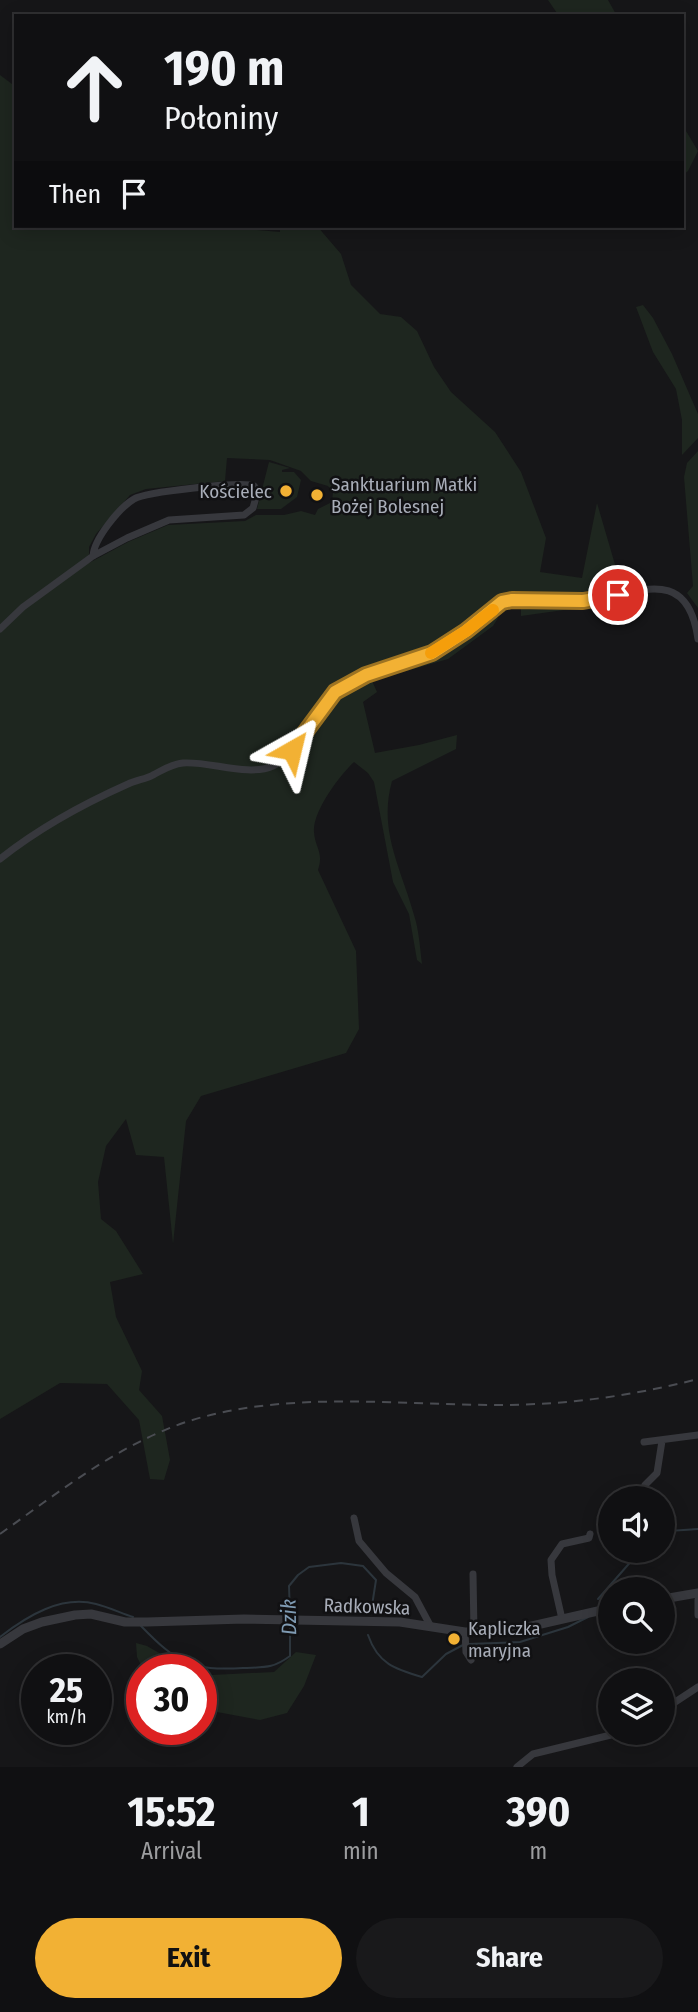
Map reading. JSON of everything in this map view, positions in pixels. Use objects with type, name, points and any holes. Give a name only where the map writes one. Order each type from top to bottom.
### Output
[{"type":"street","points":[[0,629],[23,607],[93,556],[156,524],[181,518],[251,512],[258,493],[253,486],[202,487],[144,495],[128,504],[105,529],[93,550],[93,556]]},
{"type":"street","points":[[0,859],[51,822],[165,768],[181,764],[221,765],[256,770],[272,766],[292,750],[335,692],[366,675],[410,662],[437,650],[502,602],[583,601],[660,587],[680,599],[695,616],[698,639]]},
{"type":"street","points":[[644,1442],[698,1435]]},
{"type":"street","points":[[645,1485],[657,1473],[662,1441]]},
{"type":"street","points":[[354,1518],[359,1541],[386,1573],[415,1597],[431,1627]]},
{"type":"street","points":[[562,1619],[551,1560],[562,1544],[589,1538],[590,1534]]},
{"type":"street","points":[[471,1660],[468,1638],[473,1574]]},
{"type":"street","points":[[675,1597],[698,1593]]},
{"type":"street","points":[[698,1600],[698,1615]]},
{"type":"street","name":"Radkowska","points":[[0,1644],[23,1629],[43,1622],[91,1614],[125,1622],[244,1619],[400,1622],[431,1627],[468,1638],[598,1611]]},
{"type":"street","points":[[675,1702],[698,1687]]},
{"type":"street","points":[[517,1767],[533,1754],[598,1738]]},
{"type":"shaded area","points":[[548,0],[608,0],[616,14],[558,14]]},
{"type":"shaded area","points":[[0,75],[14,86],[14,228],[245,228],[280,232],[280,228],[319,228],[341,254],[351,285],[380,314],[401,317],[417,331],[434,367],[451,392],[495,432],[521,472],[546,538],[540,572],[582,578],[597,503],[621,585],[581,595],[578,608],[521,616],[521,596],[507,595],[490,607],[498,618],[493,626],[448,659],[372,681],[377,692],[363,702],[375,753],[457,735],[456,749],[392,781],[388,799],[389,833],[416,921],[422,964],[417,960],[409,914],[393,882],[374,782],[368,773],[354,762],[322,804],[314,832],[320,854],[318,870],[356,951],[359,1029],[346,1053],[201,1096],[186,1121],[173,1244],[164,1157],[136,1155],[126,1119],[106,1146],[98,1182],[101,1219],[116,1231],[143,1274],[110,1282],[116,1317],[142,1371],[139,1390],[162,1416],[170,1460],[164,1480],[150,1479],[139,1420],[107,1384],[60,1383],[0,1419]],"holes":[[[227,458],[270,460],[301,471],[311,481],[328,486],[333,492],[332,502],[318,509],[315,515],[301,511],[284,515],[256,515],[245,521],[168,525],[89,563],[89,547],[96,534],[130,495],[146,489],[225,481]]]},
{"type":"shaded area","points":[[684,128],[698,151],[684,174]]},
{"type":"shaded area","points":[[643,305],[672,354],[698,414],[698,438],[682,455],[682,420],[676,389],[653,352],[636,307]]},
{"type":"shaded area","points":[[698,451],[698,608],[687,593],[693,586],[684,477],[687,463]]},
{"type":"shaded area","points":[[269,462],[290,468],[282,472],[294,472],[301,480],[297,497],[281,509],[257,509]]},
{"type":"shaded area","points":[[136,1643],[161,1654],[137,1654]]},
{"type":"shaded area","points":[[296,1652],[316,1655],[304,1686],[287,1713],[260,1720],[217,1712],[217,1675],[274,1672]]},
{"type":"waterway","name":"Dzik","points":[[675,1531],[698,1529]]},
{"type":"waterway","name":"Dzik","points":[[290,1615],[289,1586],[298,1575],[309,1567],[341,1563],[363,1566],[376,1580],[371,1612]]},
{"type":"waterway","name":"Dzik","points":[[617,1577],[630,1563]]},
{"type":"waterway","name":"Dzik","points":[[0,1637],[33,1615],[70,1602],[96,1604],[133,1617]]},
{"type":"waterway","name":"Dzik","points":[[468,1644],[520,1642],[568,1627],[588,1617]]},
{"type":"waterway","name":"Dzik","points":[[141,1626],[165,1649],[186,1662],[225,1669],[268,1666],[290,1656],[290,1624]]},
{"type":"waterway","name":"Dzik","points":[[368,1635],[382,1659],[422,1677],[446,1654],[463,1645]]},
{"type":"railway","points":[[0,1534],[66,1486],[112,1457],[160,1432],[223,1412],[301,1403],[549,1403],[624,1395],[698,1379]]},
{"type":"slow traffic","points":[[431,653],[493,610]]},
{"type":"place","name":"Kościelec","points":[[286,491]]},
{"type":"place","name":"Sanktuarium Matki Bożej Bolesnej","points":[[317,495]]},
{"type":"place","name":"Kapliczka maryjna","points":[[454,1639]]},
{"type":"route","points":[[292,750],[335,692],[366,675],[432,653],[483,619],[502,602],[583,601],[618,595]]}]
